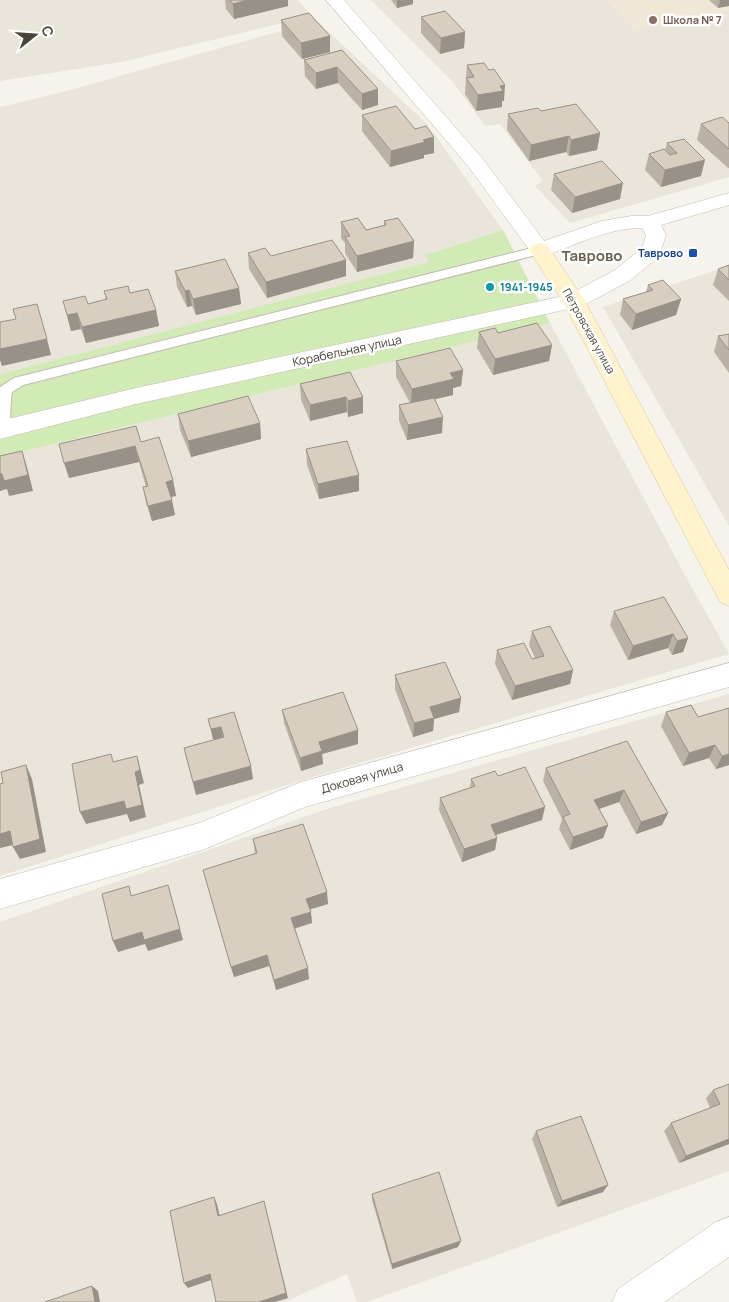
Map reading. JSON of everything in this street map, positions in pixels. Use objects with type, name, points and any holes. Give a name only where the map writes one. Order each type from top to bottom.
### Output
[{"type":"street","name":"Петровская улица","points":[[335,0],[475,162],[540,250],[574,301],[729,594]]},
{"type":"street","points":[[540,250],[609,226],[630,222],[649,222],[729,199]]},
{"type":"street","name":"Корабельная улица","points":[[2,429],[136,396],[574,301],[623,275],[652,251],[656,235],[649,222]]},
{"type":"street","name":"Доковая улица","points":[[0,894],[202,836],[301,795],[729,675]]},
{"type":"street","points":[[631,1302],[729,1235]]},
{"type":"lane","points":[[2,429],[5,390],[19,381],[540,250]]},
{"type":"shaded area","points":[[0,0],[298,0],[312,16],[121,62],[0,81]]},
{"type":"shaded area","points":[[371,0],[606,0],[635,30],[729,10],[729,177],[570,223],[535,186],[543,181],[500,124],[485,126],[453,82]]},
{"type":"shaded area","name":"Школа № 7","points":[[606,0],[729,0],[729,10],[635,30]]},
{"type":"shaded area","points":[[317,21],[427,124],[503,230],[425,255],[430,262],[0,374],[0,107],[59,93]]},
{"type":"shaded area","points":[[729,266],[729,526],[603,307]]},
{"type":"shaded area","points":[[550,323],[729,654],[316,776],[0,876],[0,457]]},
{"type":"shaded area","points":[[729,694],[729,1171],[367,1302],[357,1302],[347,1274],[284,1302],[0,1302],[0,922],[330,808]]},
{"type":"green space","points":[[503,230],[550,323],[0,457],[0,374],[429,262],[425,255]]},
{"type":"building","points":[[230,0],[247,0],[233,4]]},
{"type":"building","points":[[445,11],[465,32],[441,38],[421,17]]},
{"type":"building","points":[[309,13],[330,36],[301,43],[281,20]]},
{"type":"building","points":[[342,50],[378,89],[362,94],[337,67],[316,73],[304,60]]},
{"type":"building","points":[[484,63],[489,70],[494,69],[505,85],[500,86],[503,91],[478,95],[466,78],[474,77],[467,65]]},
{"type":"building","points":[[576,104],[600,133],[571,140],[569,136],[531,145],[508,114],[538,108],[541,111]]},
{"type":"building","points":[[396,106],[415,129],[426,126],[434,137],[423,140],[425,142],[391,151],[362,115]]},
{"type":"building","points":[[722,117],[729,123],[729,149],[701,124]]},
{"type":"building","points":[[684,139],[705,160],[665,170],[649,154],[664,149],[670,155],[677,153],[667,143]]},
{"type":"building","points":[[602,161],[623,183],[575,197],[554,174]]},
{"type":"building","points":[[358,218],[366,230],[386,225],[384,221],[398,218],[414,241],[357,256],[345,237],[350,236],[341,222]]},
{"type":"building","points":[[332,240],[346,260],[266,282],[248,253],[265,248],[271,256]]},
{"type":"building","points":[[225,259],[239,288],[193,299],[189,290],[185,291],[175,271]]},
{"type":"building","points":[[729,265],[729,280],[718,269]]},
{"type":"building","points":[[663,280],[681,299],[636,314],[623,299],[653,290],[648,285]]},
{"type":"building","points":[[128,286],[130,293],[148,289],[156,310],[82,327],[77,313],[67,315],[63,301],[85,296],[88,304],[107,299],[104,291]]},
{"type":"building","points":[[37,304],[47,339],[0,349],[0,322],[16,319],[13,309]]},
{"type":"building","points":[[537,323],[552,345],[495,359],[479,332],[495,328],[498,333]]},
{"type":"building","points":[[729,334],[729,350],[718,336]]},
{"type":"building","points":[[450,348],[463,370],[450,373],[454,379],[412,389],[396,361]]},
{"type":"building","points":[[350,372],[363,397],[348,401],[346,397],[310,405],[300,384]]},
{"type":"building","points":[[248,396],[260,423],[188,441],[178,414]]},
{"type":"building","points":[[434,398],[443,417],[408,425],[399,405]]},
{"type":"building","points":[[136,426],[141,442],[159,437],[173,480],[166,482],[172,500],[148,506],[143,487],[148,486],[135,446],[64,463],[59,444]]},
{"type":"building","points":[[347,441],[359,475],[318,484],[306,449]]},
{"type":"building","points":[[22,451],[28,475],[4,481],[2,474],[0,474],[0,456]]},
{"type":"building","points":[[664,597],[688,638],[677,641],[673,634],[633,646],[614,611]]},
{"type":"building","points":[[550,626],[573,670],[515,686],[497,650],[524,643],[532,659],[544,656],[532,631]]},
{"type":"building","points":[[445,662],[461,698],[430,707],[434,718],[414,723],[395,675]]},
{"type":"building","points":[[343,692],[358,730],[319,742],[322,751],[300,758],[282,710]]},
{"type":"building","points":[[691,705],[698,717],[729,708],[729,754],[722,756],[715,745],[689,753],[666,712]]},
{"type":"building","points":[[234,712],[251,766],[193,782],[184,748],[224,737],[221,727],[211,729],[208,719]]},
{"type":"building","points":[[627,741],[668,813],[641,822],[624,790],[594,800],[608,825],[573,837],[563,817],[570,814],[546,768]]},
{"type":"building","points":[[111,754],[113,762],[137,756],[140,770],[135,772],[142,805],[126,809],[124,801],[80,812],[72,764]]},
{"type":"building","points":[[26,765],[40,839],[13,847],[10,831],[0,834],[0,784],[3,783],[1,772]]},
{"type":"building","points":[[525,767],[545,807],[491,825],[497,838],[464,849],[440,798],[475,786],[471,779],[495,771],[498,776]]},
{"type":"building","points":[[303,824],[327,892],[306,899],[311,912],[291,918],[308,968],[274,980],[267,955],[231,967],[203,870],[257,853],[253,839]]},
{"type":"building","points":[[168,885],[180,929],[144,940],[142,932],[113,941],[102,894],[129,886],[131,896]]},
{"type":"building","points":[[729,1084],[729,1139],[686,1156],[671,1123],[720,1104],[713,1090]]},
{"type":"building","points":[[581,1116],[608,1185],[562,1201],[536,1131]]},
{"type":"building","points":[[439,1172],[461,1241],[392,1264],[372,1194]]},
{"type":"building","points":[[214,1197],[218,1216],[264,1201],[286,1293],[259,1302],[216,1302],[210,1274],[184,1283],[170,1211]]},
{"type":"building","points":[[92,1286],[95,1302],[45,1302]]},
{"type":"place","name":"Школа № 7","points":[[653,20]]},
{"type":"place","name":"Таврово","points":[[693,253]]},
{"type":"place","name":"1941-1945","points":[[490,287]]},
{"type":"district","name":"Таврово","points":[[592,256]]}]
